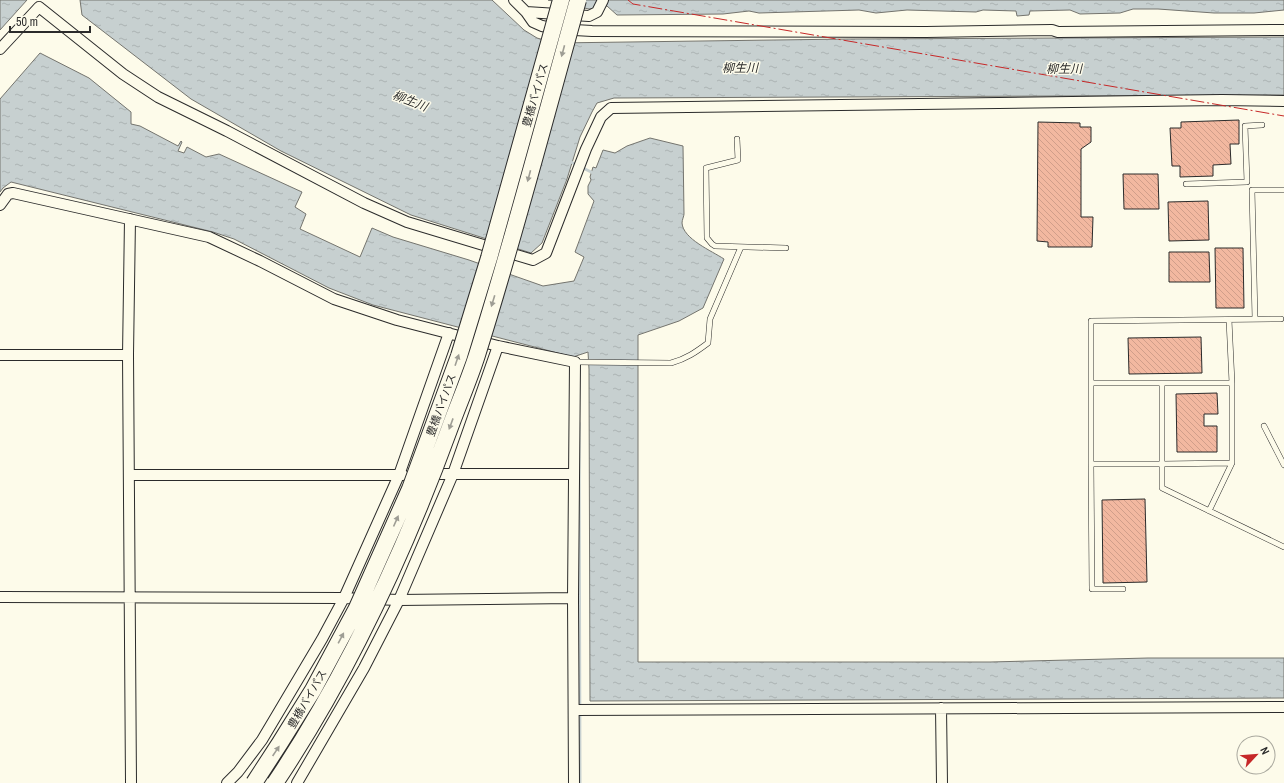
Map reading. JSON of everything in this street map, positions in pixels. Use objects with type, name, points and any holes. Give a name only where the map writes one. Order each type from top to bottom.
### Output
[{"type":"highway","name":"豊橋バイパス","points":[[254,783],[314,690],[357,608],[410,489],[458,356],[484,274],[561,0]]},
{"type":"highway","name":"豊橋バイパス","points":[[275,783],[302,743],[341,673],[377,603],[430,482],[476,357],[505,261],[578,0]]},
{"type":"street","points":[[514,0],[526,12],[533,22],[542,26],[557,29],[592,31],[926,32],[1052,30],[1058,32],[1284,30]]},
{"type":"street","points":[[526,12],[589,16],[597,12],[603,0]]},
{"type":"street","points":[[0,49],[39,7],[123,74],[158,97],[227,131],[364,203],[407,222],[533,260],[546,252],[582,159],[601,117],[611,108],[1284,101]]},
{"type":"street","points":[[0,205],[8,194],[13,193],[209,237],[334,299],[397,320],[498,346],[576,362],[573,598],[574,783]]},
{"type":"street","points":[[130,219],[128,355],[131,783]]},
{"type":"street","points":[[227,783],[262,740],[322,639],[344,598],[399,475],[449,333]]},
{"type":"street","points":[[297,783],[364,668],[399,600],[453,474],[498,346]]},
{"type":"street","points":[[0,355],[128,355]]},
{"type":"street","points":[[129,475],[574,474]]},
{"type":"street","points":[[0,597],[344,598],[399,600],[573,598]]},
{"type":"street","points":[[574,710],[1284,707]]},
{"type":"street","points":[[941,708],[942,783]]},
{"type":"lane","points":[[1255,319],[1252,190],[1247,182],[1245,126],[1262,125]]},
{"type":"lane","points":[[737,139],[738,160],[706,168],[707,234],[709,242],[715,246],[786,248]]},
{"type":"lane","points":[[1186,184],[1247,182]]},
{"type":"lane","points":[[1252,190],[1284,190]]},
{"type":"lane","points":[[576,362],[671,363],[684,360],[698,351],[708,343],[710,319],[741,247]]},
{"type":"lane","points":[[1123,589],[1092,589],[1090,321],[1281,319]]},
{"type":"lane","points":[[1209,511],[1232,463],[1230,320]]},
{"type":"lane","points":[[1091,383],[1232,383]]},
{"type":"lane","points":[[1162,384],[1162,488],[1284,547]]},
{"type":"lane","points":[[1264,426],[1284,465]]},
{"type":"lane","points":[[1091,464],[1232,463]]},
{"type":"water","points":[[0,0],[27,0],[0,30]]},
{"type":"water","name":"柳生川","points":[[80,0],[492,0],[524,30],[537,38],[555,43],[848,39],[1284,37],[1284,95],[614,98],[597,103],[592,112],[580,137],[567,179],[542,243],[531,253],[411,215],[281,151],[191,99],[82,15]]},
{"type":"water","points":[[548,0],[1284,0],[1284,10],[1254,13],[1214,13],[1158,9],[1133,9],[1120,13],[1080,14],[1070,10],[1030,11],[1029,15],[1017,16],[1016,11],[983,10],[976,12],[907,10],[876,13],[859,10],[759,13],[749,11],[723,14],[617,15],[607,6],[589,9]]},
{"type":"water","points":[[40,53],[89,78],[131,112],[131,124],[140,126],[178,146],[181,141],[182,142],[178,151],[184,153],[187,147],[206,157],[219,154],[302,192],[295,207],[306,214],[300,229],[360,257],[372,228],[393,237],[469,260],[543,286],[574,281],[584,257],[575,252],[594,201],[588,194],[588,186],[591,180],[590,177],[593,167],[596,168],[603,150],[615,153],[627,146],[650,138],[683,146],[684,214],[682,223],[684,229],[687,234],[699,244],[724,259],[703,308],[679,321],[638,335],[638,662],[990,662],[1148,658],[1284,658],[1284,698],[590,701],[588,352],[573,357],[373,305],[329,288],[234,239],[213,232],[11,182],[0,192],[0,99]]},
{"type":"building","points":[[1239,120],[1239,144],[1230,144],[1231,164],[1213,165],[1213,176],[1180,177],[1180,166],[1172,166],[1170,128],[1181,128],[1181,122]]},
{"type":"building","points":[[1038,122],[1080,123],[1080,127],[1091,127],[1091,142],[1081,149],[1081,217],[1093,217],[1092,247],[1048,247],[1048,242],[1037,241]]},
{"type":"building","points":[[1123,174],[1158,174],[1159,209],[1124,209]]},
{"type":"building","points":[[1208,201],[1209,240],[1169,241],[1168,202]]},
{"type":"building","points":[[1215,248],[1243,248],[1244,308],[1216,308]]},
{"type":"building","points":[[1169,252],[1209,252],[1210,282],[1169,282]]},
{"type":"building","points":[[1201,337],[1202,373],[1129,374],[1128,338]]},
{"type":"building","points":[[1217,393],[1218,414],[1204,414],[1204,426],[1217,426],[1217,452],[1177,452],[1176,394]]},
{"type":"building","points":[[1145,499],[1147,582],[1103,583],[1102,500]]},
{"type":"waterway","points":[[569,161],[595,174]]},
{"type":"waterway","points":[[579,423],[580,783]]},
{"type":"power","points":[[628,0],[633,4],[1284,116]]}]
